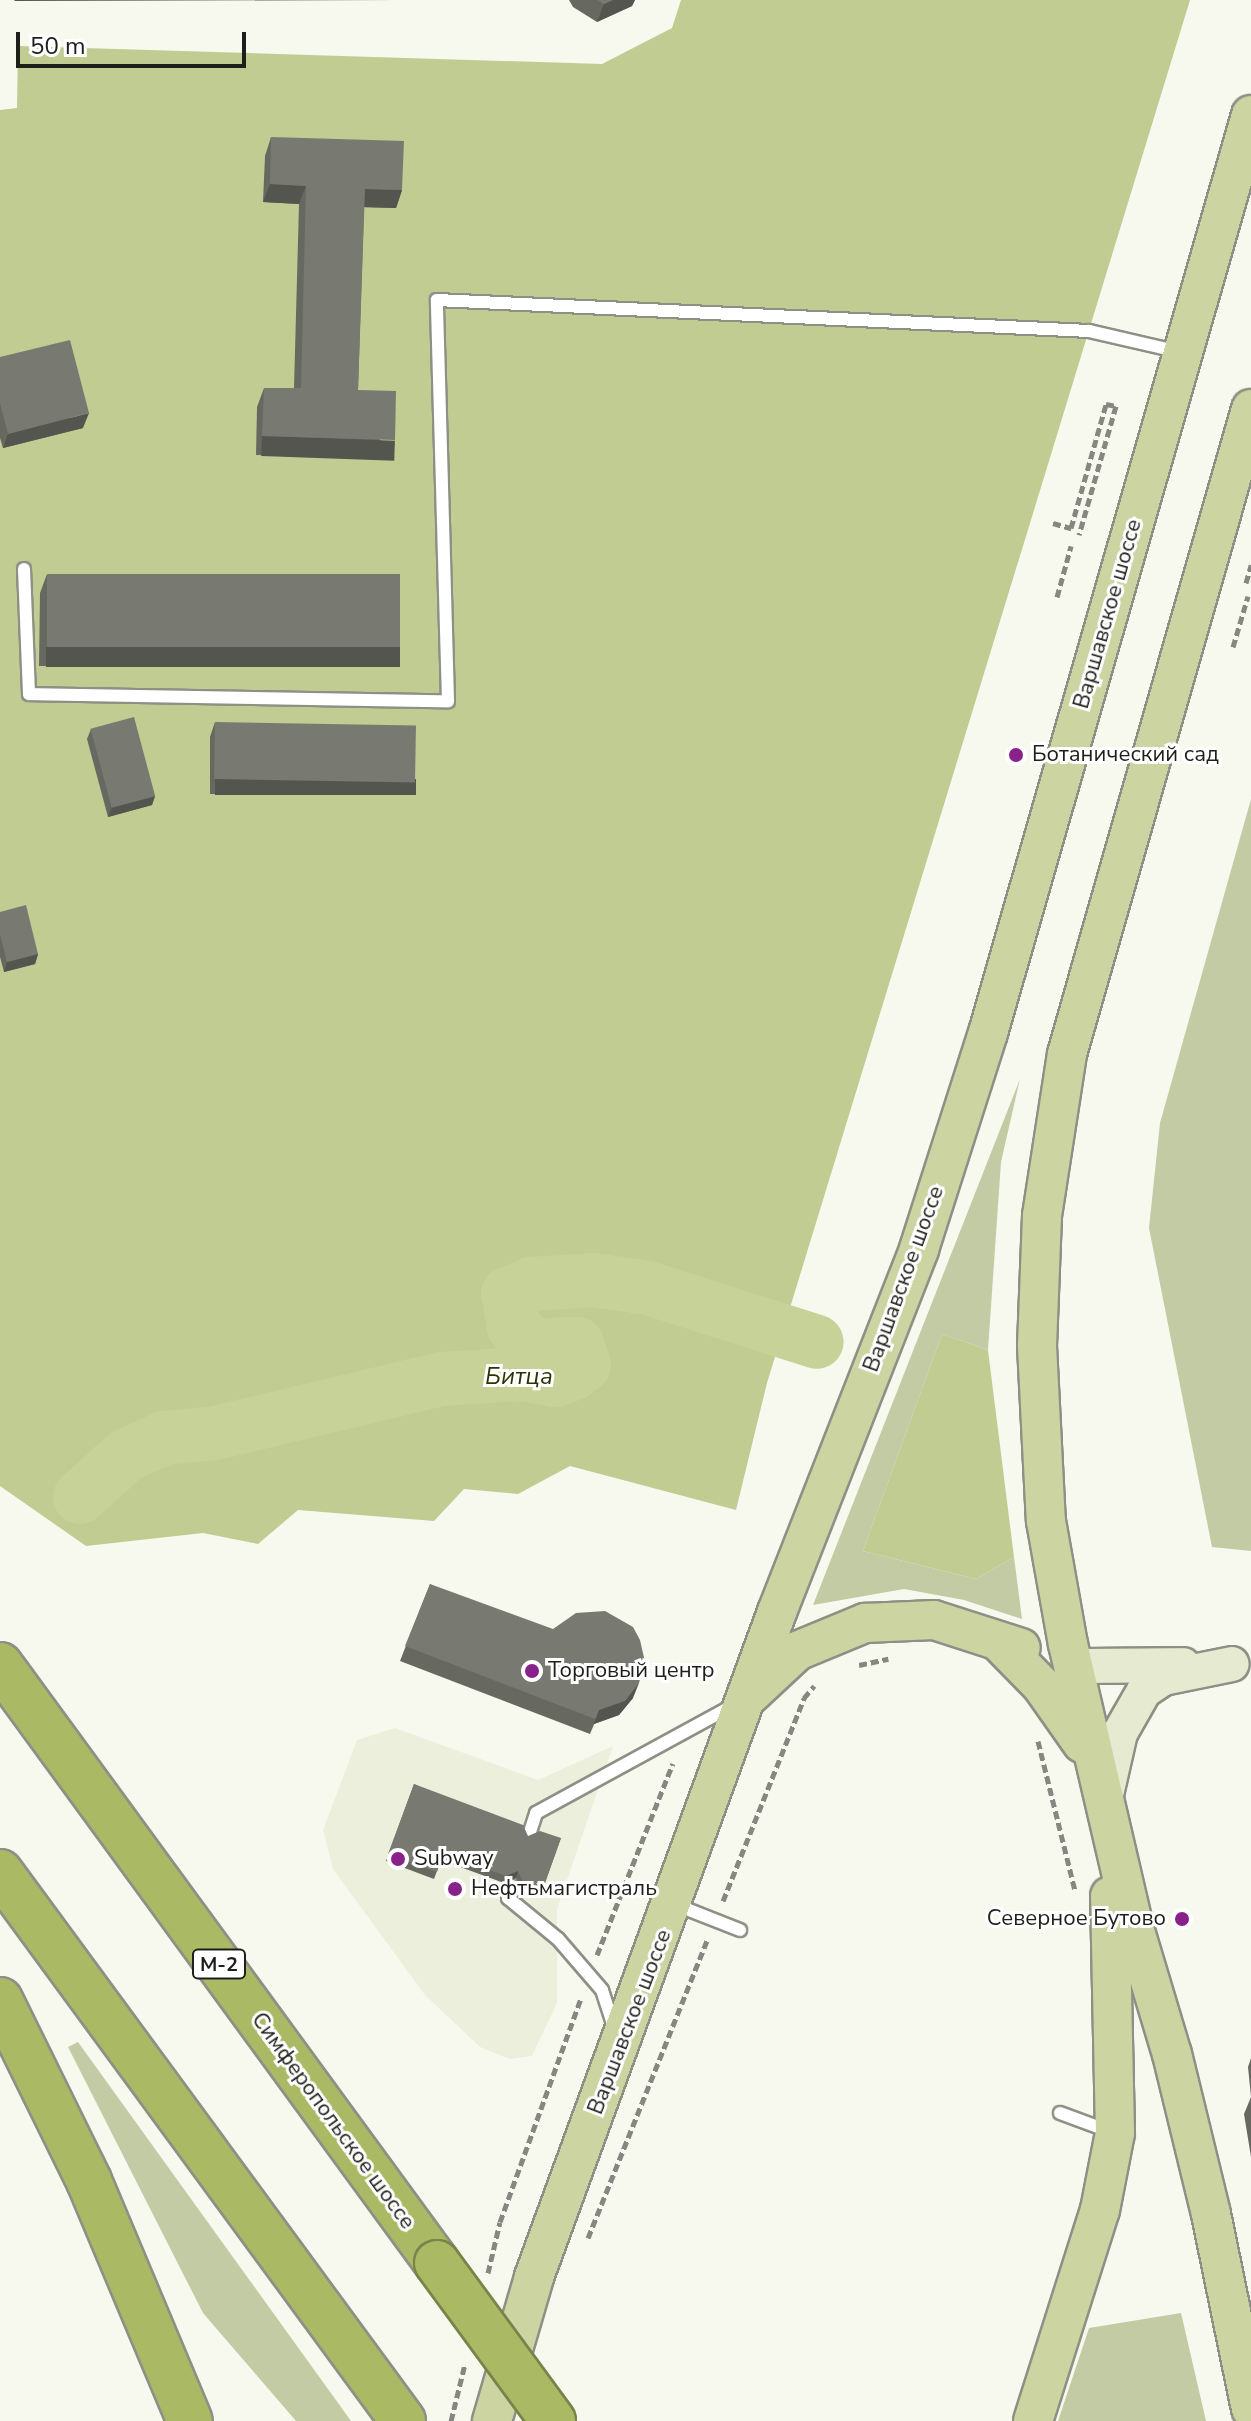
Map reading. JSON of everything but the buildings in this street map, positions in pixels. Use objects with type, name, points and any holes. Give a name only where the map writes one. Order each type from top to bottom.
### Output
[{"type":"highway","name":"Симферопольское шоссе","points":[[0,1665],[553,2421]]},
{"type":"highway","points":[[0,1872],[400,2416]]},
{"type":"highway","points":[[0,2000],[89,2181],[190,2421]]},
{"type":"main road","name":"Варшавское шоссе","points":[[492,2421],[534,2277],[674,1904],[747,1697],[924,1234],[988,1033],[1251,115]]},
{"type":"main road","points":[[1251,409],[1172,677],[1056,1108],[1041,1230],[1038,1401],[1046,1521],[1072,1666],[1211,2214],[1251,2409]]},
{"type":"main road","points":[[747,1697],[797,1651],[865,1623],[934,1620],[1072,1666]]},
{"type":"main road","points":[[998,1641],[1069,1721],[1105,1799],[1116,2008],[1115,2133],[1100,2210],[1033,2421]]},
{"type":"main road","points":[[1211,2214],[1251,2326]]},
{"type":"street","points":[[1072,1666],[1242,1663]]},
{"type":"street","points":[[1105,1799],[1120,1733],[1144,1691],[1163,1678],[1242,1663]]},
{"type":"lane","points":[[24,569],[29,694],[448,701],[437,300],[1089,331],[1183,353]]},
{"type":"lane","points":[[529,1835],[536,1813],[747,1697]]},
{"type":"lane","points":[[512,1886],[508,1898],[558,1939],[602,1990],[621,2048]]},
{"type":"lane","points":[[674,1904],[740,1930]]},
{"type":"lane","points":[[1060,2113],[1115,2133]]},
{"type":"path","points":[[1053,523],[1071,528],[1106,404],[1116,406],[1079,535]]},
{"type":"path","points":[[1057,597],[1071,546]]},
{"type":"path","points":[[1246,583],[1251,565]]},
{"type":"path","points":[[1233,647],[1248,596]]},
{"type":"path","points":[[848,1669],[898,1658]]},
{"type":"path","points":[[720,1907],[804,1698],[827,1677]]},
{"type":"path","points":[[485,2283],[500,2222],[589,1976],[685,1732]]},
{"type":"path","points":[[1035,1733],[1078,1901]]},
{"type":"path","points":[[585,2245],[709,1936]]},
{"type":"path","points":[[451,2421],[466,2360]]},
{"type":"shaded area","name":"Нефтьмагистраль","points":[[395,1728],[538,1780],[613,1746],[557,1909],[557,2003],[532,2056],[510,2059],[480,2047],[425,1995],[333,1869],[323,1830],[357,1740]]},
{"type":"green space","points":[[681,0],[1190,0],[767,1383],[736,1510],[570,1466],[518,1494],[464,1489],[434,1521],[298,1510],[258,1544],[203,1533],[86,1546],[0,1486],[0,110],[17,108],[18,46],[602,64],[672,28]]},
{"type":"green space","points":[[1251,799],[1251,1551],[1212,1547],[1149,1228],[1160,1123]]},
{"type":"green space","points":[[1020,1079],[1001,1162],[988,1350],[942,1334],[863,1551],[976,1579],[1014,1557],[1022,1619],[964,1600],[904,1589],[813,1605]]},
{"type":"green space","points":[[942,1334],[988,1350],[1014,1557],[976,1579],[863,1551]]},
{"type":"green space","points":[[78,2042],[351,2421],[296,2421],[203,2313],[68,2047]]},
{"type":"green space","points":[[1181,2313],[1206,2421],[1058,2421],[1089,2328]]},
{"type":"waterway","name":"Битца","points":[[80,1497],[125,1456],[164,1438],[215,1433],[442,1379],[519,1374],[556,1380],[574,1373],[584,1365],[577,1344],[533,1345],[514,1327],[508,1294],[531,1284],[593,1280],[648,1288],[817,1342]]},
{"type":"place","name":"Ботанический сад","points":[[1016,755]]},
{"type":"place","name":"Торговый центр","points":[[532,1671]]},
{"type":"place","name":"Subway","points":[[398,1859]]},
{"type":"place","name":"Нефтьмагистраль","points":[[455,1889]]},
{"type":"place","name":"Северное Бутово","points":[[1182,1919]]}]
